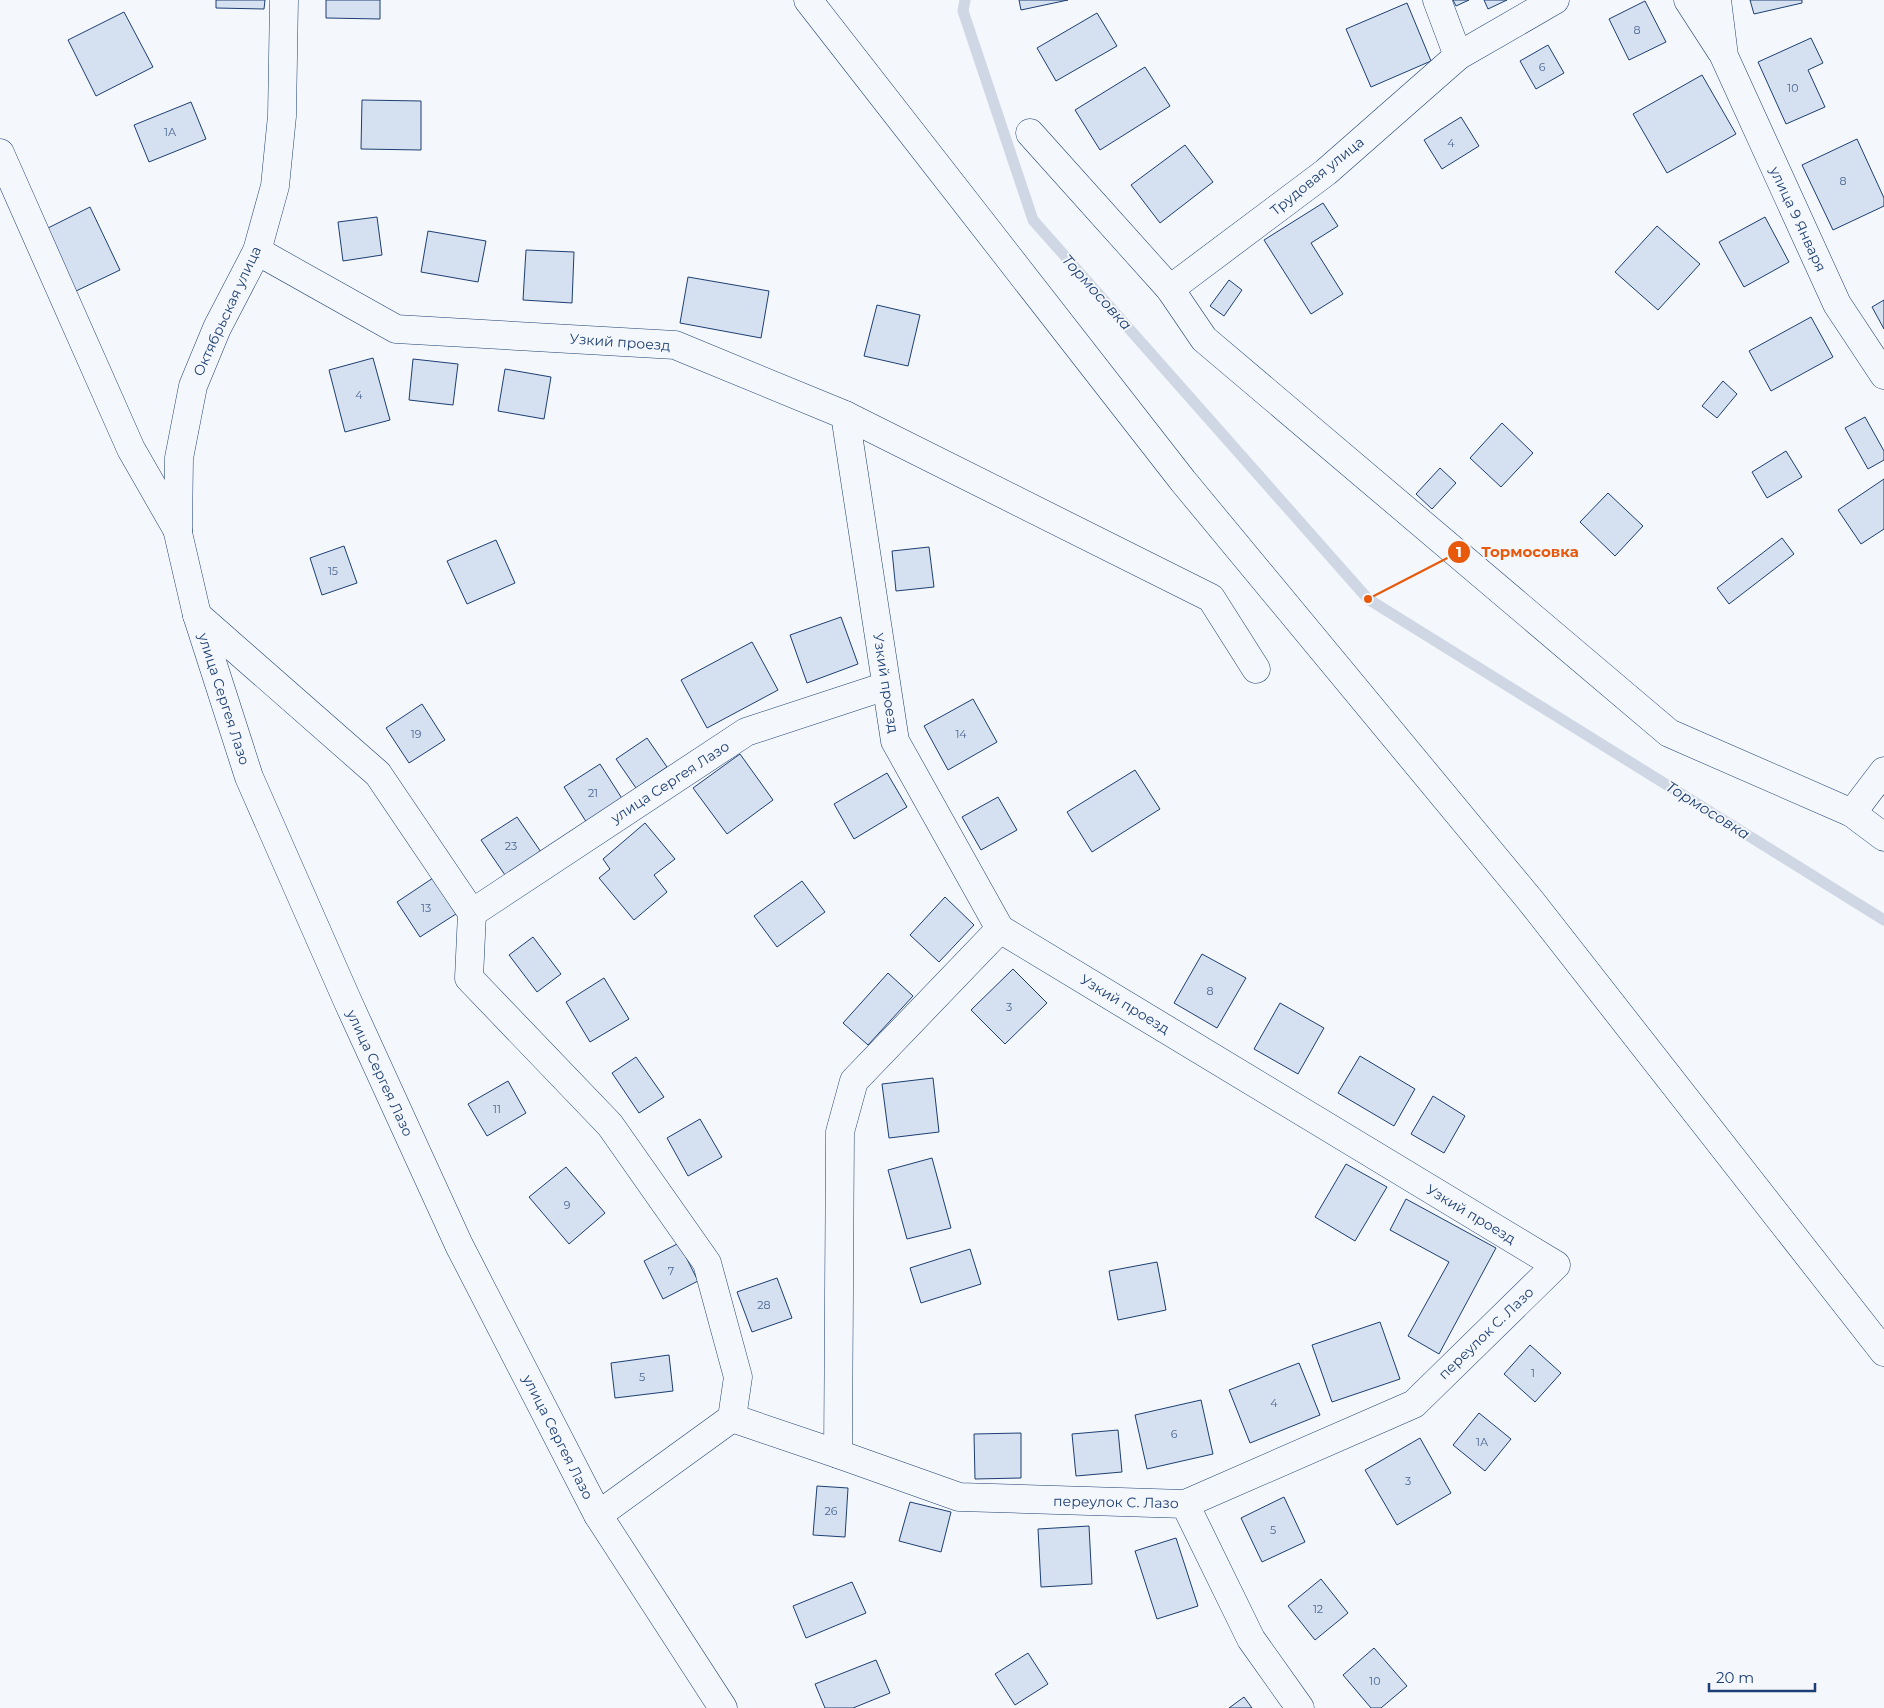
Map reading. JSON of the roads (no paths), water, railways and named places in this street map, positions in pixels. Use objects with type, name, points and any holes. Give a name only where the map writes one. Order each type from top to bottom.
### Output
[{"type":"street","name":"Октябрьская улица","points":[[178,533],[179,458],[193,386],[217,328],[256,251],[275,186],[282,116],[284,0]]},
{"type":"street","points":[[808,0],[1183,481],[1530,900],[1884,1352]]},
{"type":"street","points":[[1437,0],[1458,56]]},
{"type":"street","name":"Трудовая улица","points":[[1170,289],[1326,172],[1458,56],[1554,0]]},
{"type":"street","name":"улица 9 Января","points":[[1688,0],[1724,56],[1837,304],[1884,375]]},
{"type":"street","name":"улица 9 Января","points":[[1717,0],[1724,56]]},
{"type":"street","points":[[1030,133],[1170,289],[1204,339],[1669,733],[1852,813],[1884,836]]},
{"type":"street","points":[[0,153],[131,449],[178,533]]},
{"type":"street","name":"Узкий проезд","points":[[256,251],[396,329],[675,345],[845,415],[895,741],[1000,929],[1556,1265]]},
{"type":"street","points":[[845,415],[1211,598],[1256,669]]},
{"type":"street","name":"улица Сергея Лазо","points":[[178,533],[197,615],[249,777],[348,1002],[459,1245],[598,1515],[723,1708]]},
{"type":"street","name":"улица Сергея Лазо","points":[[197,615],[378,774],[472,913],[746,732],[886,686]]},
{"type":"street","points":[[1852,813],[1884,771]]},
{"type":"street","points":[[472,913],[469,978],[610,1125],[707,1263],[738,1377],[732,1418]]},
{"type":"street","points":[[838,1454],[840,1132],[854,1081],[1000,929]]},
{"type":"street","name":"переулок С. Лазо","points":[[732,1418],[959,1498],[1184,1504],[1414,1404],[1556,1265]]},
{"type":"street","name":"улица Сергея Лазо","points":[[598,1515],[732,1418]]},
{"type":"street","points":[[1184,1504],[1251,1639],[1300,1708]]},
{"type":"waterway","name":"Тормосовка","points":[[965,0],[963,11],[1033,220],[1368,599],[1884,920]]},
{"type":"place","name":"Тормосовка","points":[[1368,599]]}]
